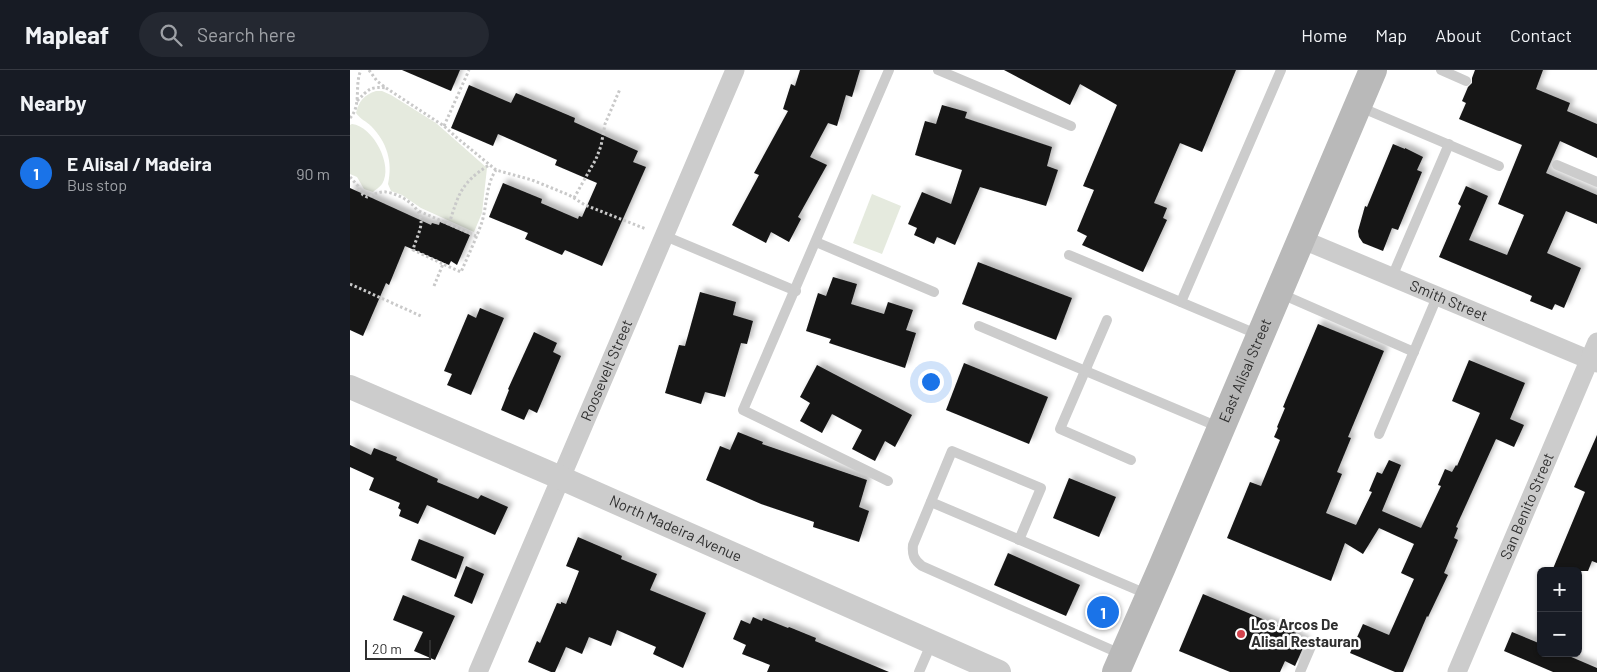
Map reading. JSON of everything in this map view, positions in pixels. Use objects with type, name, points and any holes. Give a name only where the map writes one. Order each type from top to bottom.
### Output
[{"type":"main road","name":"East Alisal Street","points":[[1120,664],[1373,70]]},
{"type":"street","name":"Roosevelt Street","points":[[478,672],[736,70]]},
{"type":"street","name":"Smith Street","points":[[1301,239],[1593,362]]},
{"type":"street","name":"San Benito Street","points":[[1457,672],[1593,362],[1597,342]]},
{"type":"street","name":"North Madeira Avenue","points":[[350,387],[561,478],[999,672]]},
{"type":"lane","points":[[888,481],[743,410],[796,291],[889,70]]},
{"type":"lane","points":[[938,70],[1071,126]]},
{"type":"lane","points":[[1181,302],[1281,70]]},
{"type":"lane","points":[[1441,70],[1466,81]]},
{"type":"lane","points":[[1358,106],[1499,166]]},
{"type":"lane","points":[[1392,278],[1449,144]]},
{"type":"lane","points":[[1557,165],[1597,182]]},
{"type":"lane","points":[[665,236],[796,291]]},
{"type":"lane","points":[[816,242],[934,292]]},
{"type":"lane","points":[[1069,255],[1261,336]]},
{"type":"lane","points":[[1279,293],[1414,352]]},
{"type":"lane","points":[[1379,434],[1437,296]]},
{"type":"lane","points":[[1107,320],[1060,429],[1131,460]]},
{"type":"lane","points":[[979,326],[1221,428]]},
{"type":"lane","points":[[1019,540],[1041,488],[952,451],[913,545],[912,552],[915,561],[1120,664]]},
{"type":"lane","points":[[931,502],[1150,596]]},
{"type":"lane","points":[[919,672],[932,642]]},
{"type":"lane","points":[[1300,672],[1312,644]]},
{"type":"path","points":[[350,118],[353,115],[357,101],[358,78],[361,70]]},
{"type":"path","points":[[369,70],[386,88],[444,126],[496,170],[532,180],[574,198],[585,205],[665,236]]},
{"type":"path","points":[[444,126],[470,70]]},
{"type":"path","points":[[357,101],[369,89],[376,87],[386,88]]},
{"type":"path","points":[[574,198],[596,159],[601,146],[604,124],[620,89]]},
{"type":"path","points":[[449,224],[462,188],[477,173],[489,165]]},
{"type":"path","points":[[418,210],[421,222],[413,250],[461,272],[486,208],[490,178],[496,170]]},
{"type":"path","points":[[350,177],[367,198],[386,192],[398,195],[418,210],[476,236]]},
{"type":"path","points":[[434,286],[443,264]]},
{"type":"path","points":[[350,284],[421,316]]},
{"type":"shaded area","points":[[382,91],[391,95],[436,123],[487,168],[482,213],[474,232],[421,208],[402,195],[391,191],[388,184],[389,160],[385,146],[377,132],[356,113],[363,99],[368,94]]},
{"type":"shaded area","points":[[350,125],[360,126],[374,139],[383,158],[385,176],[382,184],[373,192],[364,189],[357,177],[350,174]]},
{"type":"shaded area","points":[[872,194],[901,206],[882,254],[853,243]]},
{"type":"building","points":[[402,70],[460,70],[451,91]]},
{"type":"building","points":[[800,70],[860,70],[852,97],[846,95],[837,126],[828,123],[810,157],[827,165],[798,217],[801,219],[789,242],[771,232],[766,243],[732,225],[759,175],[754,173],[788,111],[783,109],[791,84],[795,86]]},
{"type":"building","points":[[1004,70],[1236,70],[1202,152],[1180,143],[1154,203],[1167,208],[1163,218],[1167,220],[1143,272],[1082,245],[1087,236],[1077,231],[1094,190],[1083,186],[1117,105],[1080,84],[1070,105]]},
{"type":"building","points":[[1475,70],[1543,70],[1536,89],[1570,103],[1567,111],[1597,124],[1597,158],[1560,141],[1546,173],[1597,195],[1597,224],[1566,211],[1547,253],[1581,268],[1564,308],[1555,304],[1552,310],[1530,301],[1532,296],[1439,257],[1461,206],[1458,204],[1466,186],[1488,196],[1469,240],[1507,255],[1524,215],[1498,204],[1522,145],[1459,119],[1466,103],[1462,101],[1468,87],[1472,83]]},
{"type":"building","points":[[469,85],[511,103],[516,93],[575,118],[574,122],[638,151],[633,162],[646,167],[602,266],[565,250],[562,255],[525,239],[528,233],[489,217],[503,183],[542,199],[541,203],[578,219],[579,216],[582,217],[597,183],[555,165],[557,160],[498,134],[493,146],[451,128]]},
{"type":"building","points":[[942,105],[967,112],[965,118],[1052,147],[1047,166],[1058,170],[1046,206],[980,187],[955,245],[937,237],[934,244],[914,235],[917,228],[908,224],[922,192],[951,204],[962,170],[915,155],[925,121],[936,124]]},
{"type":"building","points":[[1393,144],[1423,157],[1417,170],[1422,172],[1398,230],[1392,228],[1383,251],[1363,243],[1358,231],[1365,206],[1367,207]]},
{"type":"building","points":[[350,188],[431,225],[432,223],[439,225],[440,222],[470,235],[457,265],[451,261],[449,265],[405,246],[389,285],[386,283],[363,336],[350,330]]},
{"type":"building","points":[[978,262],[1072,298],[1056,340],[962,304]]},
{"type":"building","points":[[833,277],[857,284],[851,304],[884,314],[888,302],[913,310],[906,330],[916,333],[905,368],[829,343],[831,339],[806,331],[818,293],[826,296]]},
{"type":"building","points":[[700,292],[736,302],[733,315],[753,321],[747,344],[741,343],[725,397],[705,392],[701,404],[665,393],[679,345],[685,346]]},
{"type":"building","points":[[480,308],[504,318],[471,395],[447,385],[452,374],[444,371],[468,314],[476,318]]},
{"type":"building","points":[[1318,324],[1384,351],[1348,437],[1351,438],[1337,472],[1342,474],[1326,513],[1356,525],[1372,492],[1369,491],[1377,472],[1382,474],[1389,460],[1401,465],[1382,511],[1421,528],[1441,486],[1438,485],[1445,469],[1452,472],[1457,466],[1480,413],[1452,401],[1469,360],[1525,383],[1510,419],[1524,425],[1514,447],[1496,439],[1456,527],[1458,528],[1454,538],[1458,540],[1444,573],[1448,575],[1427,616],[1403,672],[1395,672],[1350,653],[1363,624],[1389,635],[1414,579],[1401,573],[1414,544],[1379,528],[1363,554],[1345,543],[1331,581],[1227,538],[1250,482],[1261,486],[1280,440],[1274,437],[1285,408],[1283,407]]},
{"type":"building","points":[[534,332],[557,343],[553,352],[561,356],[537,413],[529,409],[524,420],[501,410],[508,389]]},
{"type":"building","points":[[964,363],[1048,397],[1029,444],[946,410]]},
{"type":"building","points":[[817,365],[912,415],[895,447],[885,441],[875,461],[852,449],[862,430],[832,414],[822,433],[800,421],[810,403],[800,397]]},
{"type":"building","points":[[738,432],[763,442],[762,444],[867,480],[859,507],[869,511],[859,542],[813,527],[814,522],[761,504],[706,480],[720,446],[730,450]]},
{"type":"building","points":[[1597,435],[1597,563],[1592,561],[1588,571],[1582,571],[1582,567],[1554,567],[1585,492],[1574,487]]},
{"type":"building","points":[[350,445],[371,455],[374,448],[397,457],[396,460],[438,479],[437,482],[478,499],[481,495],[508,507],[495,535],[427,505],[418,524],[399,516],[401,510],[398,508],[400,503],[369,490],[374,478],[350,467]]},
{"type":"building","points":[[1069,478],[1116,497],[1099,537],[1053,518]]},
{"type":"building","points":[[578,537],[622,556],[621,559],[657,574],[650,590],[706,613],[683,668],[653,654],[656,647],[617,630],[611,646],[589,637],[582,654],[566,647],[555,672],[528,662],[537,641],[540,643],[557,603],[566,604],[579,571],[566,566]]},
{"type":"building","points":[[419,539],[464,557],[456,579],[411,560]]},
{"type":"building","points":[[1008,553],[1080,585],[1066,616],[994,585]]},
{"type":"building","points":[[466,566],[484,574],[472,604],[454,596]]},
{"type":"building","name":"Los Arcos De Alisal Restauran","points":[[1203,594],[1296,633],[1295,636],[1306,641],[1295,666],[1285,661],[1280,672],[1230,672],[1179,651]]},
{"type":"building","points":[[403,595],[455,616],[435,660],[414,651],[423,632],[393,620]]},
{"type":"building","points":[[753,617],[762,621],[763,618],[789,627],[816,638],[815,641],[889,672],[767,672],[770,665],[742,654],[746,645],[733,639],[741,620],[750,624]]},
{"type":"building","points":[[1512,632],[1537,642],[1537,657],[1571,657],[1597,668],[1597,672],[1553,672],[1504,651]]},
{"type":"place","name":"E Alisal / Madeira","points":[[1103,612]]},
{"type":"place","name":"Los Arcos De Alisal Restauran","points":[[1241,634]]}]
